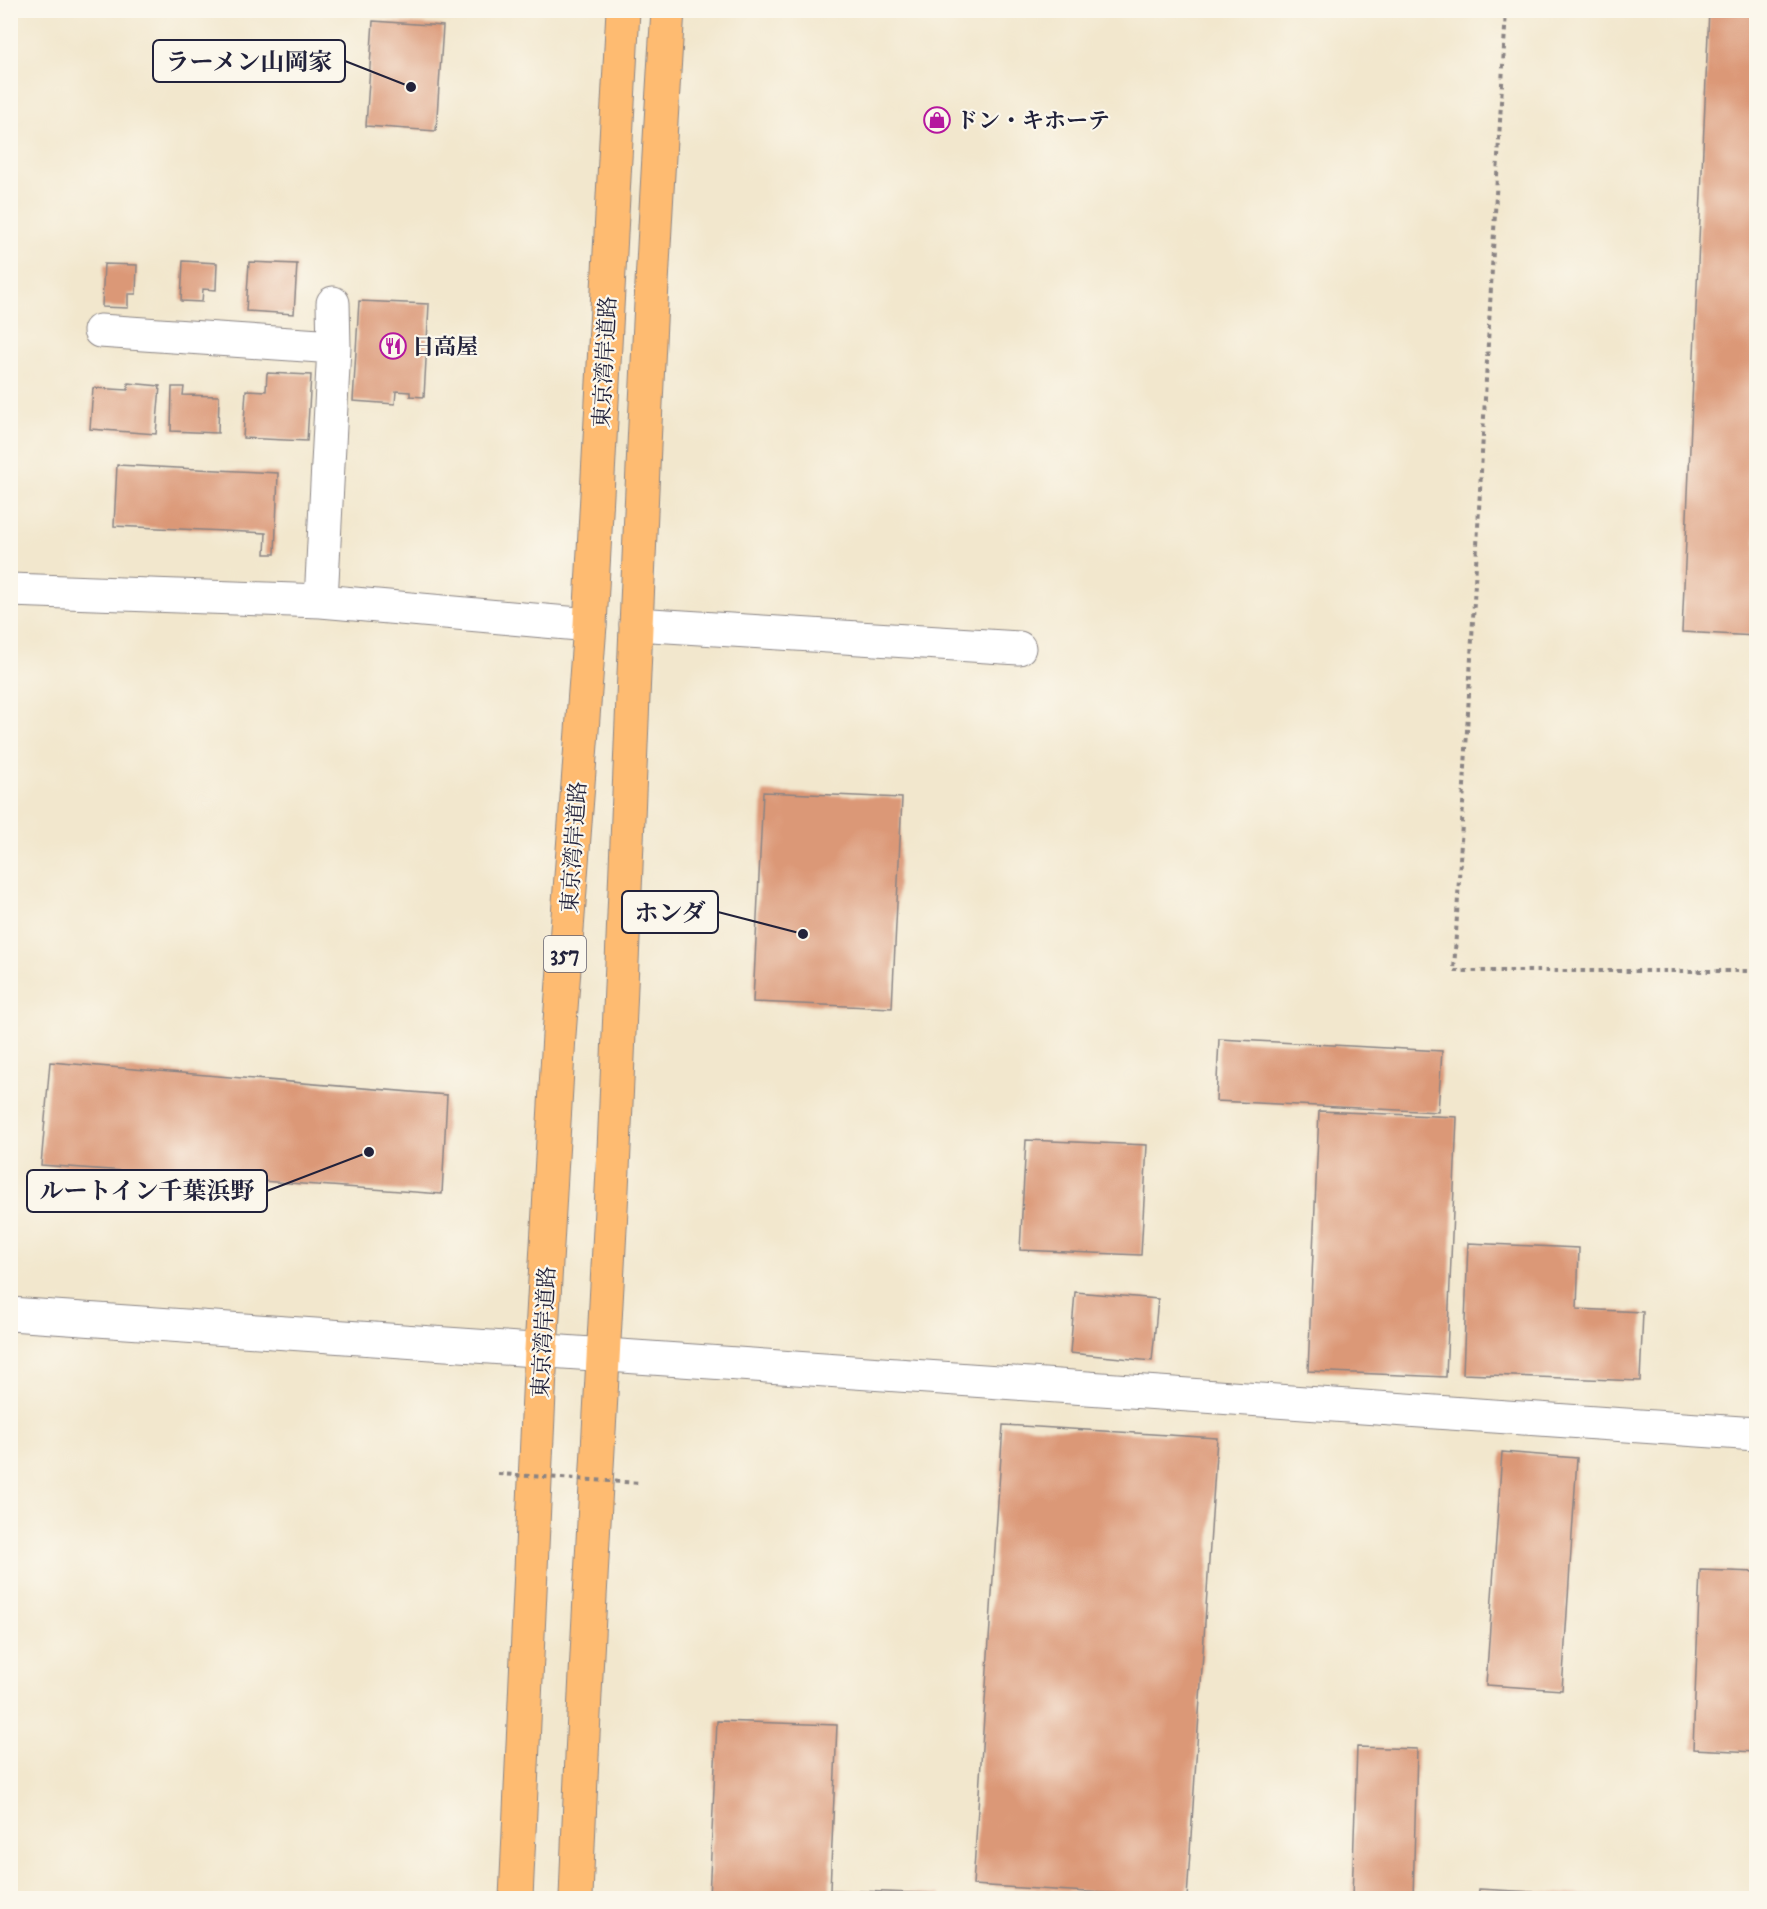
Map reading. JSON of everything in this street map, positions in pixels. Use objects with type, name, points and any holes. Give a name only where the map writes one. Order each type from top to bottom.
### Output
[{"type":"highway","name":"東京湾岸道路","points":[[516,1899],[541,1350],[559,1035],[590,625],[623,10]]},
{"type":"highway","name":"東京湾岸道路","points":[[576,1899],[581,1747],[611,1204],[658,159],[668,10]]},
{"type":"street","points":[[321,602],[334,347],[333,303]]},
{"type":"street","points":[[100,331],[334,347]]},
{"type":"street","points":[[10,590],[321,602],[590,625]]},
{"type":"street","points":[[636,624],[1019,648]]},
{"type":"street","points":[[10,1314],[1756,1434]]},
{"type":"path","points":[[1506,10],[1454,971],[1756,971]]},
{"type":"path","points":[[498,1474],[640,1483]]},
{"type":"building","points":[[1709,10],[1756,10],[1756,636],[1682,632]]},
{"type":"building","points":[[373,21],[443,26],[436,131],[366,126]]},
{"type":"building","points":[[183,261],[217,263],[216,290],[203,289],[202,302],[181,301]]},
{"type":"building","points":[[249,262],[297,264],[294,314],[246,311]]},
{"type":"building","points":[[104,264],[137,265],[136,294],[128,294],[128,308],[102,307]]},
{"type":"building","points":[[359,301],[429,304],[424,397],[410,396],[410,392],[396,391],[395,404],[353,401]]},
{"type":"building","points":[[267,373],[311,375],[307,441],[243,438],[246,390],[266,391]]},
{"type":"building","points":[[128,383],[160,386],[156,434],[90,429],[93,388],[128,390]]},
{"type":"building","points":[[172,387],[184,387],[183,395],[219,396],[218,433],[171,431]]},
{"type":"building","points":[[117,465],[278,473],[275,554],[265,554],[266,533],[114,526]]},
{"type":"building","points":[[763,792],[902,798],[892,1008],[753,1002]]},
{"type":"building","points":[[1219,1039],[1442,1051],[1438,1112],[1216,1101]]},
{"type":"building","points":[[50,1062],[447,1095],[442,1194],[41,1165]]},
{"type":"building","points":[[1319,1111],[1457,1117],[1446,1377],[1308,1371]]},
{"type":"building","points":[[1026,1140],[1147,1145],[1141,1255],[1020,1250]]},
{"type":"building","points":[[1468,1243],[1579,1248],[1577,1309],[1643,1312],[1640,1381],[1463,1374]]},
{"type":"building","points":[[1075,1292],[1158,1299],[1152,1361],[1070,1353]]},
{"type":"building","points":[[1003,1425],[1217,1438],[1187,1898],[973,1885]]},
{"type":"building","points":[[1502,1452],[1577,1458],[1562,1690],[1486,1685]]},
{"type":"building","points":[[1700,1570],[1756,1572],[1756,1752],[1693,1749]]},
{"type":"building","points":[[717,1721],[837,1725],[830,1890],[940,1894],[939,1898],[709,1898]]},
{"type":"building","points":[[1357,1747],[1417,1749],[1413,1898],[1352,1898]]},
{"type":"building","points":[[1479,1889],[1621,1897],[1621,1898],[1478,1898]]},
{"type":"place","name":"ラーメン山岡家","points":[[411,87]]},
{"type":"place","name":"ドン・キホーテ","points":[[937,120]]},
{"type":"place","name":"日高屋","points":[[393,346]]},
{"type":"place","name":"ホンダ","points":[[803,934]]},
{"type":"place","name":"ルートイン千葉浜野","points":[[369,1152]]}]
